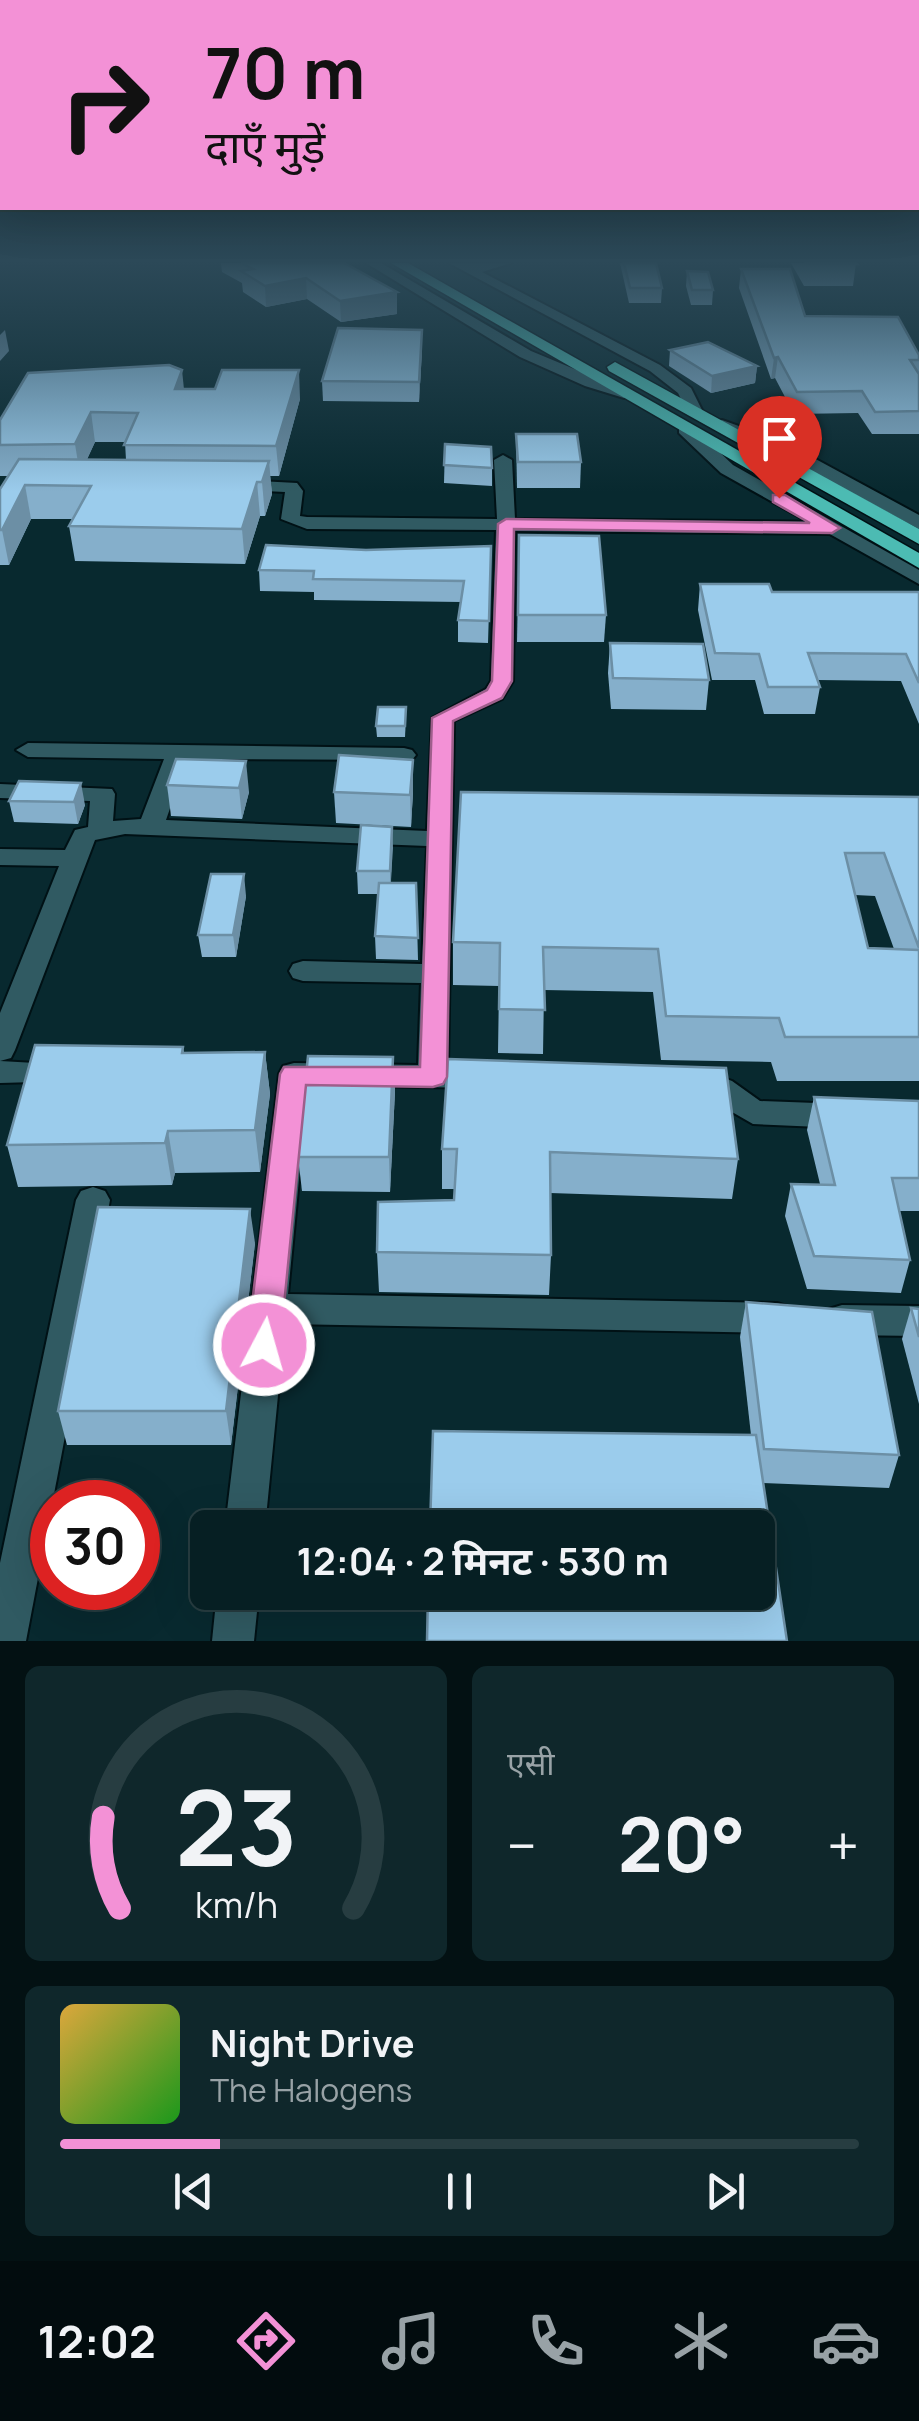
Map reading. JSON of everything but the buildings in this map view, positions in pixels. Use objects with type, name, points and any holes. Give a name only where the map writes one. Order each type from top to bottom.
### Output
[{"type":"highway","points":[[532,340],[624,393],[690,420],[722,425],[919,538]]},
{"type":"highway","points":[[556,340],[919,562]]},
{"type":"street","points":[[504,340],[548,366],[591,385],[624,393]]},
{"type":"street","points":[[602,340],[655,368],[684,391],[690,420],[727,469],[919,578]]},
{"type":"street","points":[[722,425],[780,447],[919,523]]},
{"type":"street","points":[[433,1077],[442,718],[494,694],[502,681],[506,524],[503,460]]},
{"type":"street","points":[[227,485],[291,487],[294,492],[290,519],[294,522],[832,528]]},
{"type":"street","points":[[28,792],[38,750],[404,755]]},
{"type":"street","points":[[151,827],[178,752]]},
{"type":"street","points":[[0,791],[103,794],[100,828]]},
{"type":"street","points":[[0,1050],[84,835],[100,828],[151,827],[440,839]]},
{"type":"street","points":[[0,857],[73,858]]},
{"type":"street","points":[[303,970],[436,974]]},
{"type":"street","points":[[0,1072],[98,1073]]},
{"type":"street","points":[[254,1074],[509,1078]]},
{"type":"street","points":[[247,1510],[294,1074]]},
{"type":"street","points":[[679,1078],[722,1088],[753,1112],[882,1117]]},
{"type":"street","points":[[4,1641],[93,1200]]},
{"type":"street","points":[[267,1309],[919,1321]]},
{"type":"street","points":[[233,1641],[236,1610]]},
{"type":"route","points":[[264,1345],[294,1074],[433,1077],[442,718],[450,711],[478,704],[494,694],[502,681],[506,524],[832,528],[779,498]]}]
